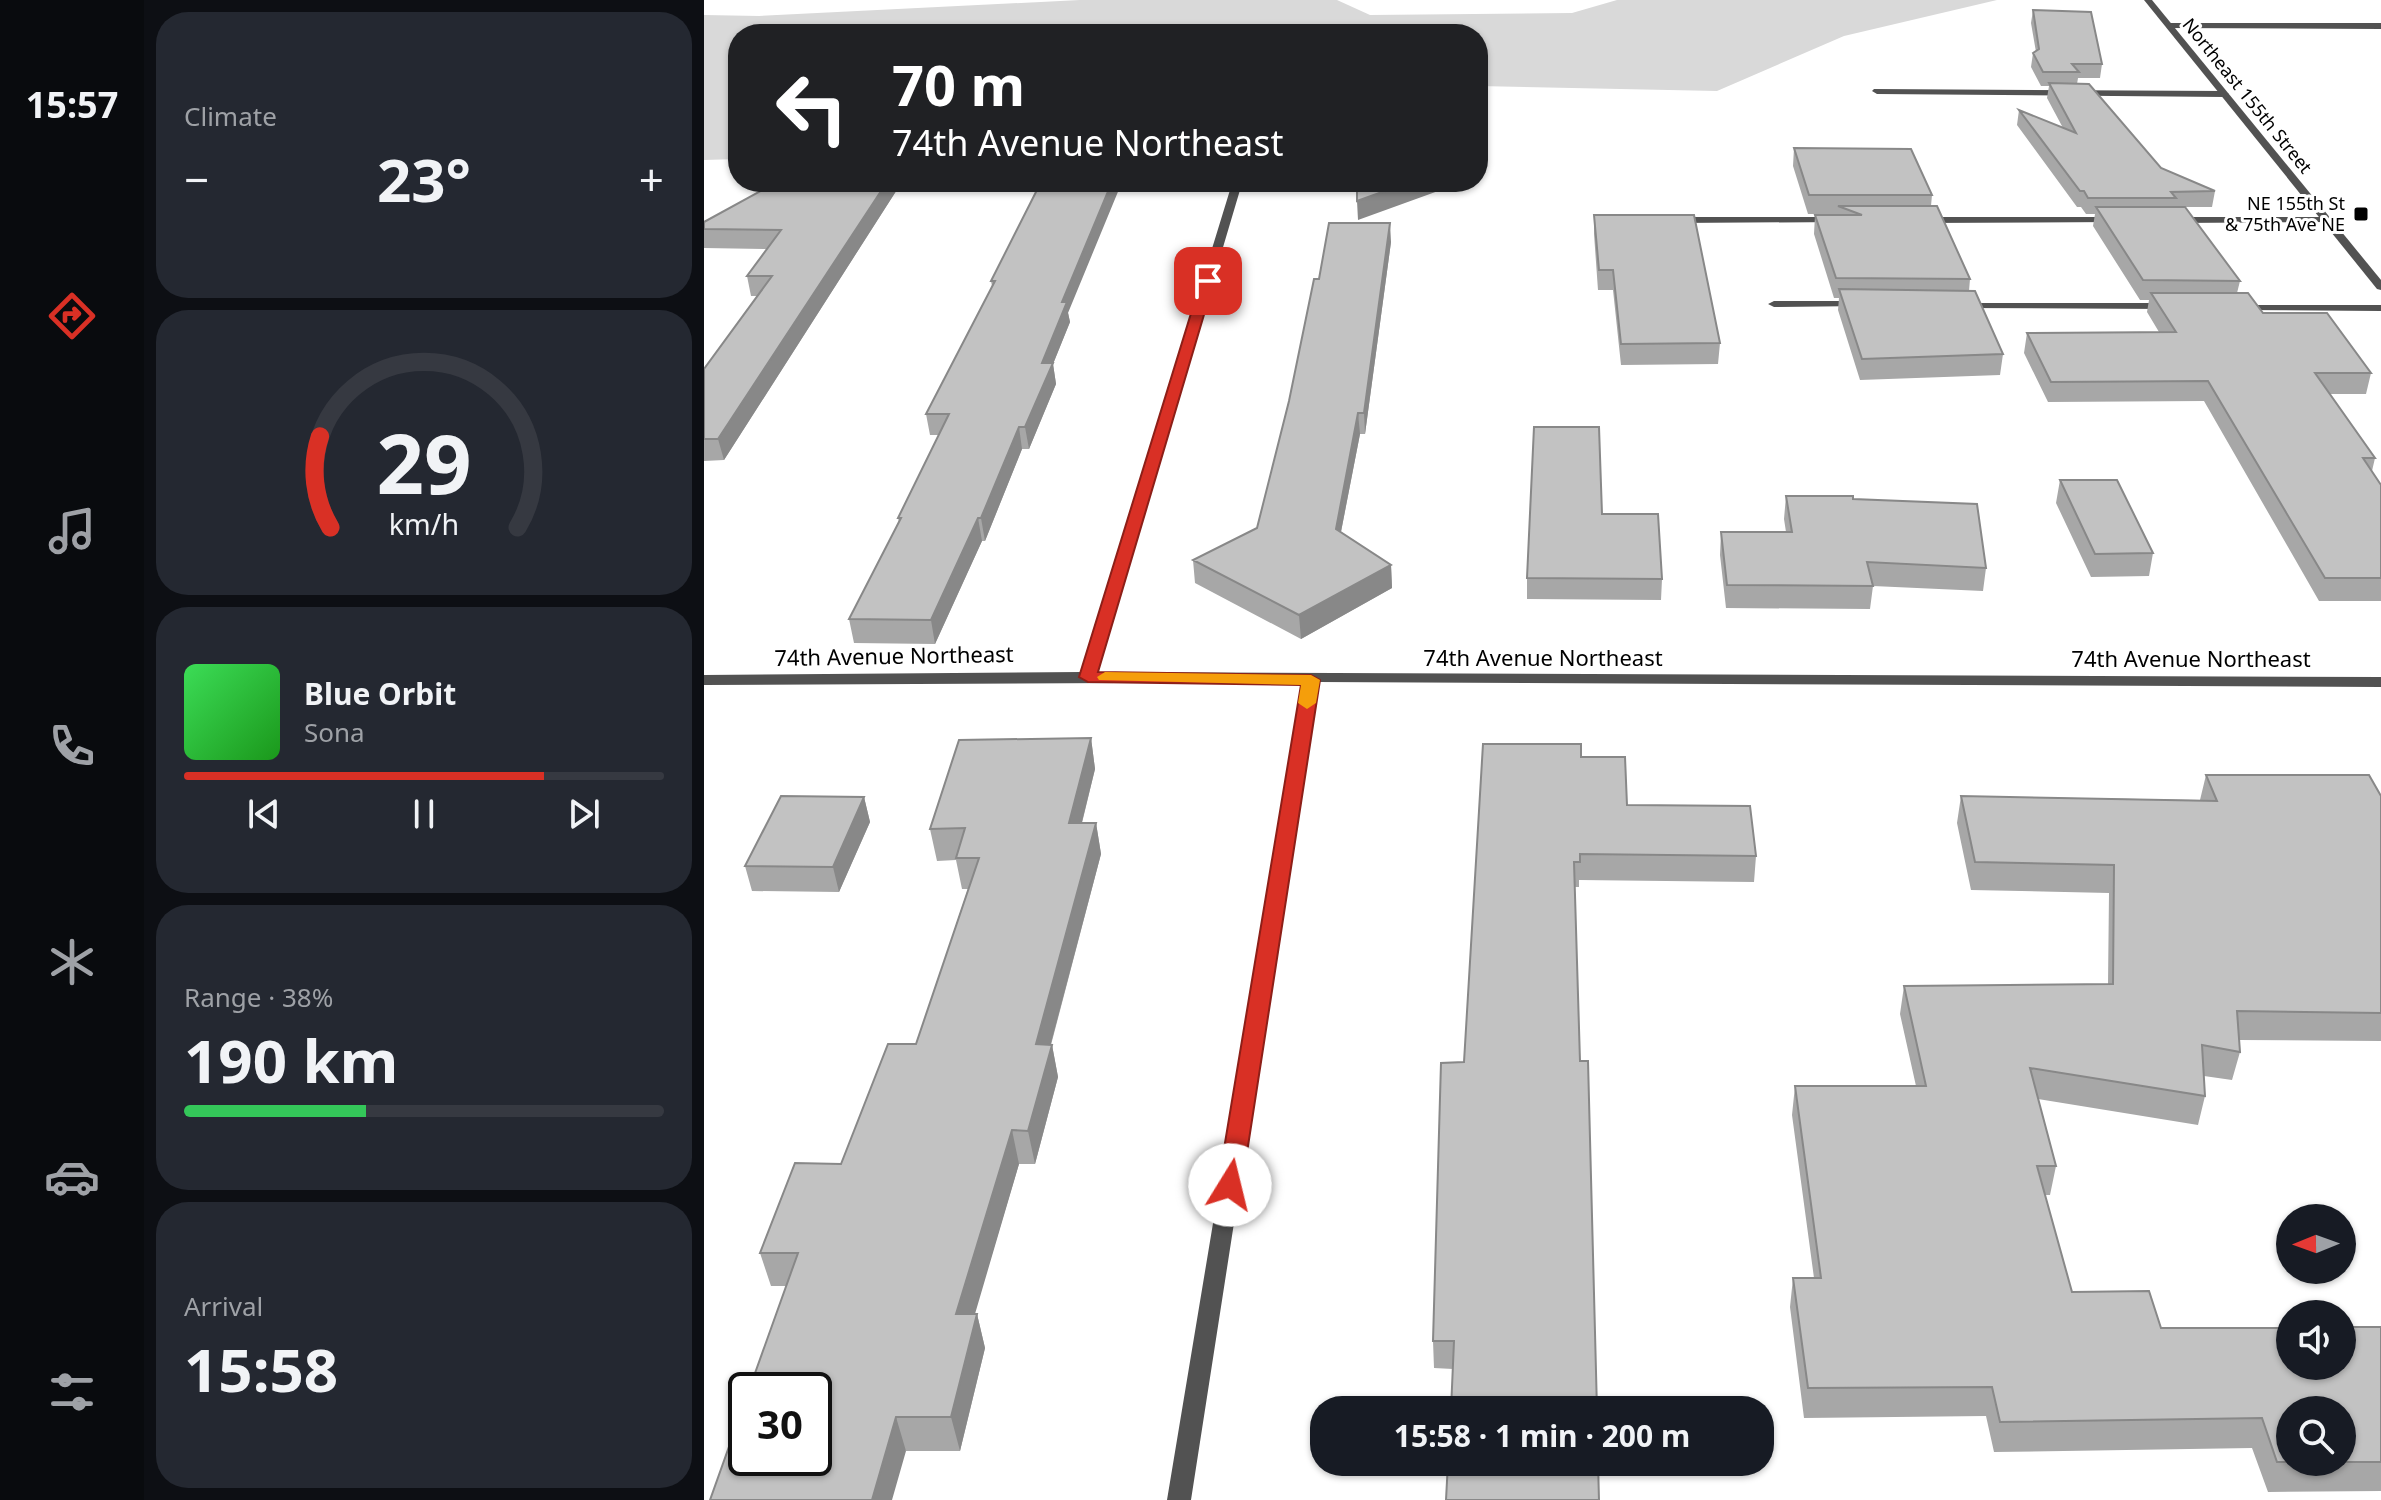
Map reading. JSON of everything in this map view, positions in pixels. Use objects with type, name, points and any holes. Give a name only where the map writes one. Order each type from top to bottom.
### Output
[{"type":"street","name":"Northeast 155th Street","points":[[2148,0],[2381,287]]},
{"type":"street","points":[[2169,25],[2381,26]]},
{"type":"street","points":[[1877,91],[2224,94]]},
{"type":"street","points":[[1088,677],[1234,192]]},
{"type":"street","points":[[1657,220],[1843,220]]},
{"type":"street","points":[[1905,220],[2128,220]]},
{"type":"street","points":[[2160,220],[2327,220]]},
{"type":"street","points":[[1774,304],[1868,304]]},
{"type":"street","points":[[1946,305],[2182,307]]},
{"type":"street","points":[[2229,307],[2381,308]]},
{"type":"street","name":"74th Avenue Northeast","points":[[704,680],[1088,677],[2381,682]]},
{"type":"street","points":[[1179,1500],[1311,680]]},
{"type":"shaded area","points":[[1080,0],[1337,0],[1370,15],[1572,13],[1617,0],[1997,0],[1844,36],[1717,91],[1488,86],[1488,24],[728,24],[728,159],[704,160],[704,15],[759,16]]},
{"type":"building","points":[[2033,10],[2091,12],[2102,64],[2072,64],[2079,72],[2043,72],[2033,53],[2039,49]]},
{"type":"building","points":[[2049,83],[2089,84],[2161,168],[2215,191],[2171,192],[2176,198],[2088,198],[2019,110],[2076,133]]},
{"type":"building","points":[[1794,148],[1911,149],[1932,195],[1809,195]]},
{"type":"building","points":[[759,192],[880,192],[718,439],[704,439],[704,369],[772,276],[747,276],[781,230],[704,229],[704,222]]},
{"type":"building","points":[[1036,192],[1108,192],[1062,302],[1067,302],[1042,363],[1053,363],[1025,427],[1019,427],[981,518],[978,518],[931,620],[849,619],[901,518],[898,518],[949,414],[926,414],[995,281],[991,281]]},
{"type":"building","points":[[1357,192],[1382,192],[1357,201]]},
{"type":"building","points":[[1838,206],[1937,206],[1970,279],[1836,278],[1815,215],[1862,215]]},
{"type":"building","points":[[2096,207],[2185,207],[2240,281],[2143,280]]},
{"type":"building","points":[[1594,215],[1694,215],[1720,343],[1621,344],[1613,270],[1599,270]]},
{"type":"building","points":[[1329,223],[1390,223],[1364,413],[1358,413],[1336,529],[1391,565],[1299,615],[1193,560],[1257,528],[1289,401],[1314,279],[1319,279]]},
{"type":"building","points":[[1839,289],[1975,291],[2003,354],[1862,359]]},
{"type":"building","points":[[2151,293],[2248,293],[2263,313],[2327,313],[2371,373],[2315,373],[2375,458],[2363,458],[2381,485],[2381,578],[2325,578],[2208,381],[2051,382],[2027,333],[2176,332]]},
{"type":"building","points":[[1534,427],[1599,427],[1602,514],[1658,514],[1662,579],[1527,578]]},
{"type":"building","points":[[2060,480],[2117,480],[2153,553],[2095,554]]},
{"type":"building","points":[[1786,496],[1853,496],[1853,499],[1977,504],[1986,568],[1867,562],[1873,586],[1727,585],[1721,532],[1792,532]]},
{"type":"building","points":[[1091,738],[1069,823],[1096,823],[1036,1044],[1052,1045],[1028,1131],[1012,1130],[956,1314],[977,1314],[951,1417],[896,1417],[872,1500],[710,1500],[728,1450],[728,1476],[832,1476],[832,1372],[755,1372],[798,1253],[760,1253],[795,1163],[841,1164],[888,1044],[916,1044],[979,858],[956,858],[965,828],[930,829],[959,740]]},
{"type":"building","points":[[1483,744],[1581,744],[1581,757],[1625,757],[1627,805],[1750,806],[1756,856],[1580,854],[1580,862],[1574,862],[1580,1061],[1588,1061],[1597,1396],[1452,1396],[1454,1341],[1433,1341],[1441,1063],[1464,1062]]},
{"type":"building","points":[[2206,775],[2369,775],[2381,796],[2381,1013],[2237,1011],[2240,1052],[2202,1045],[2205,1096],[2030,1068],[2056,1166],[2037,1166],[2072,1292],[2149,1291],[2161,1328],[2276,1328],[2276,1380],[2356,1380],[2356,1327],[2381,1327],[2381,1462],[2356,1462],[2356,1396],[2276,1396],[2276,1459],[2262,1418],[2000,1422],[1992,1387],[1808,1388],[1793,1278],[1821,1278],[1795,1086],[1926,1086],[1904,986],[2113,984],[2114,865],[1975,862],[1961,796],[2217,801]]},
{"type":"building","points":[[781,796],[864,797],[833,867],[745,866]]},
{"type":"building","points":[[1447,1476],[1598,1476],[1599,1500],[1446,1500]]},
{"type":"slow traffic","points":[[1105,677],[1311,680],[1307,703]]},
{"type":"place","name":"NE 155th St & 75th Ave NE","points":[[2361,214]]},
{"type":"route","points":[[1208,281],[1088,677],[1311,680],[1230,1185]]}]
